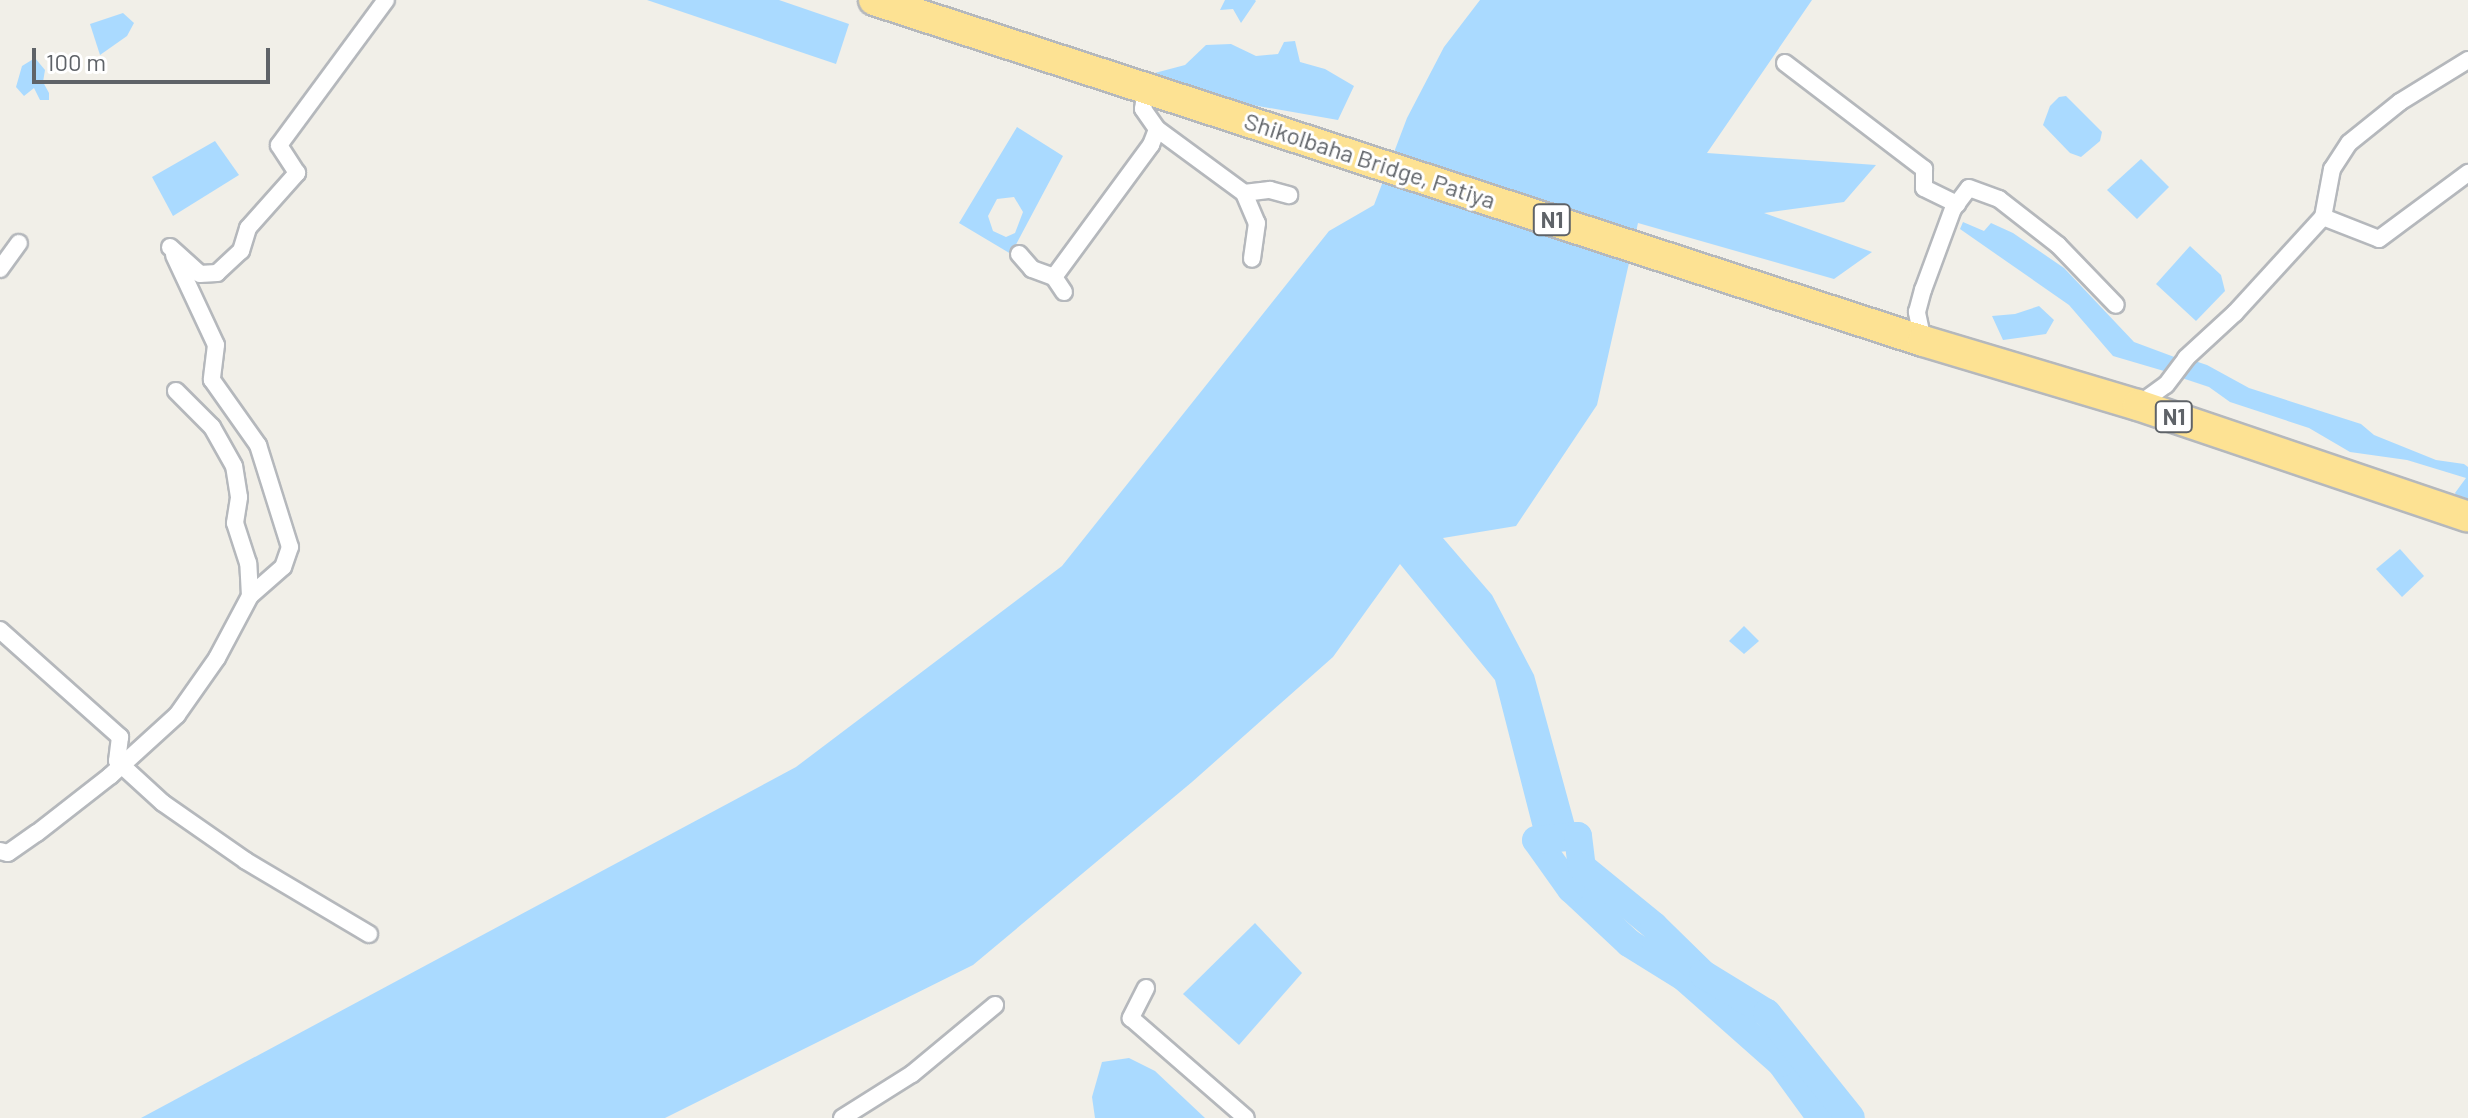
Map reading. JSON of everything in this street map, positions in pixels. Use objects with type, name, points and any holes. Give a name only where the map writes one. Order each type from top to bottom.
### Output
[{"type":"highway","name":"N1","points":[[874,0],[1146,88]]},
{"type":"highway","name":"Shikolbaha Bridge, Patiya","points":[[1146,88],[1923,341]]},
{"type":"highway","name":"N1","points":[[1923,341],[2138,405],[2468,517]]},
{"type":"street","points":[[0,851],[8,853],[37,833],[122,766],[177,715],[217,658],[250,596],[283,567],[290,547],[258,445],[212,380],[216,345],[170,247],[200,274],[217,273],[241,251],[248,228],[297,173],[279,145],[386,0]]},
{"type":"street","points":[[2138,405],[2166,385],[2186,358],[2235,313],[2323,217],[2332,169],[2349,143],[2387,111],[2468,60]]},
{"type":"street","points":[[1785,63],[1924,169],[1924,188],[1957,204]]},
{"type":"street","points":[[1146,88],[1143,109],[1157,129],[1244,193],[1257,223],[1252,259]]},
{"type":"street","points":[[1054,277],[1151,145],[1157,129]]},
{"type":"street","points":[[2323,217],[2379,239],[2468,173]]},
{"type":"street","points":[[1923,341],[1917,312],[1957,204],[1969,188],[1999,199],[2058,245],[2116,305]]},
{"type":"street","points":[[1244,193],[1270,190],[1289,195]]},
{"type":"street","points":[[0,269],[19,243]]},
{"type":"street","points":[[1019,254],[1032,269],[1054,277],[1064,292]]},
{"type":"street","points":[[176,391],[212,427],[234,466],[239,497],[235,523],[248,563],[250,596]]},
{"type":"street","points":[[0,630],[120,737],[117,761],[163,803],[246,861],[369,934]]},
{"type":"street","points":[[1146,988],[1131,1018],[1246,1118]]},
{"type":"street","points":[[842,1118],[912,1074],[995,1005]]},
{"type":"water","points":[[647,0],[779,0],[849,24],[836,64]]},
{"type":"water","points":[[1225,0],[1256,1],[1241,23],[1233,9],[1220,10]]},
{"type":"water","points":[[1480,0],[1812,0],[1707,153],[1876,165],[1844,202],[1764,213],[1872,252],[1834,279],[1638,223],[1597,405],[1516,526],[1443,538],[1492,595],[1534,675],[1578,836],[1536,840],[1495,680],[1400,564],[1333,657],[1192,782],[973,965],[665,1118],[141,1118],[796,767],[1062,566],[1329,231],[1374,205],[1407,118],[1444,47]]},
{"type":"water","points":[[123,13],[134,23],[127,36],[100,55],[90,24]]},
{"type":"water","points":[[1295,41],[1300,62],[1325,69],[1354,86],[1338,120],[1172,91],[1123,76],[1151,74],[1185,65],[1206,45],[1231,44],[1256,56],[1278,54],[1284,42]]},
{"type":"water","points":[[35,58],[45,70],[43,82],[49,100],[40,100],[34,88],[24,96],[16,87],[22,66]]},
{"type":"water","points":[[2066,96],[2102,132],[2100,141],[2081,157],[2070,153],[2043,125],[2050,106],[2059,97]]},
{"type":"water","points":[[1017,127],[1063,156],[1011,254],[959,223]],"holes":[[[1014,197],[1023,212],[1015,233],[1006,237],[993,231],[988,216],[997,199]]]},
{"type":"water","points":[[215,141],[239,175],[173,216],[152,177]]},
{"type":"water","points":[[2141,159],[2169,187],[2137,219],[2107,190]]},
{"type":"water","points":[[1963,222],[1984,231],[1991,223],[2013,233],[2064,268],[2134,342],[2177,358],[2164,371],[2113,356],[2069,305],[1960,229]]},
{"type":"water","points":[[2190,246],[2221,275],[2225,291],[2196,321],[2156,284]]},
{"type":"water","points":[[2039,306],[2054,320],[2046,334],[2003,340],[1992,316],[2015,314]]},
{"type":"water","points":[[2186,358],[2207,365],[2249,388],[2361,424],[2374,435],[2436,460],[2464,464],[2468,467],[2468,501],[2459,501],[2455,493],[2466,478],[2407,460],[2350,452],[2309,428],[2230,402],[2209,387],[2179,377]]},
{"type":"water","points":[[2400,549],[2424,576],[2402,597],[2376,569]]},
{"type":"water","points":[[1744,626],[1759,641],[1744,654],[1729,641]]},
{"type":"water","points":[[1255,923],[1302,973],[1239,1045],[1183,994]]},
{"type":"water","points":[[1129,1058],[1155,1071],[1205,1118],[1095,1118],[1092,1097],[1102,1062]]},
{"type":"waterway","points":[[1821,1118],[1781,1063],[1685,978],[1629,943],[1571,889],[1536,840],[1578,836],[1582,867],[1654,926],[1703,974],[1767,1013],[1851,1118]]}]
